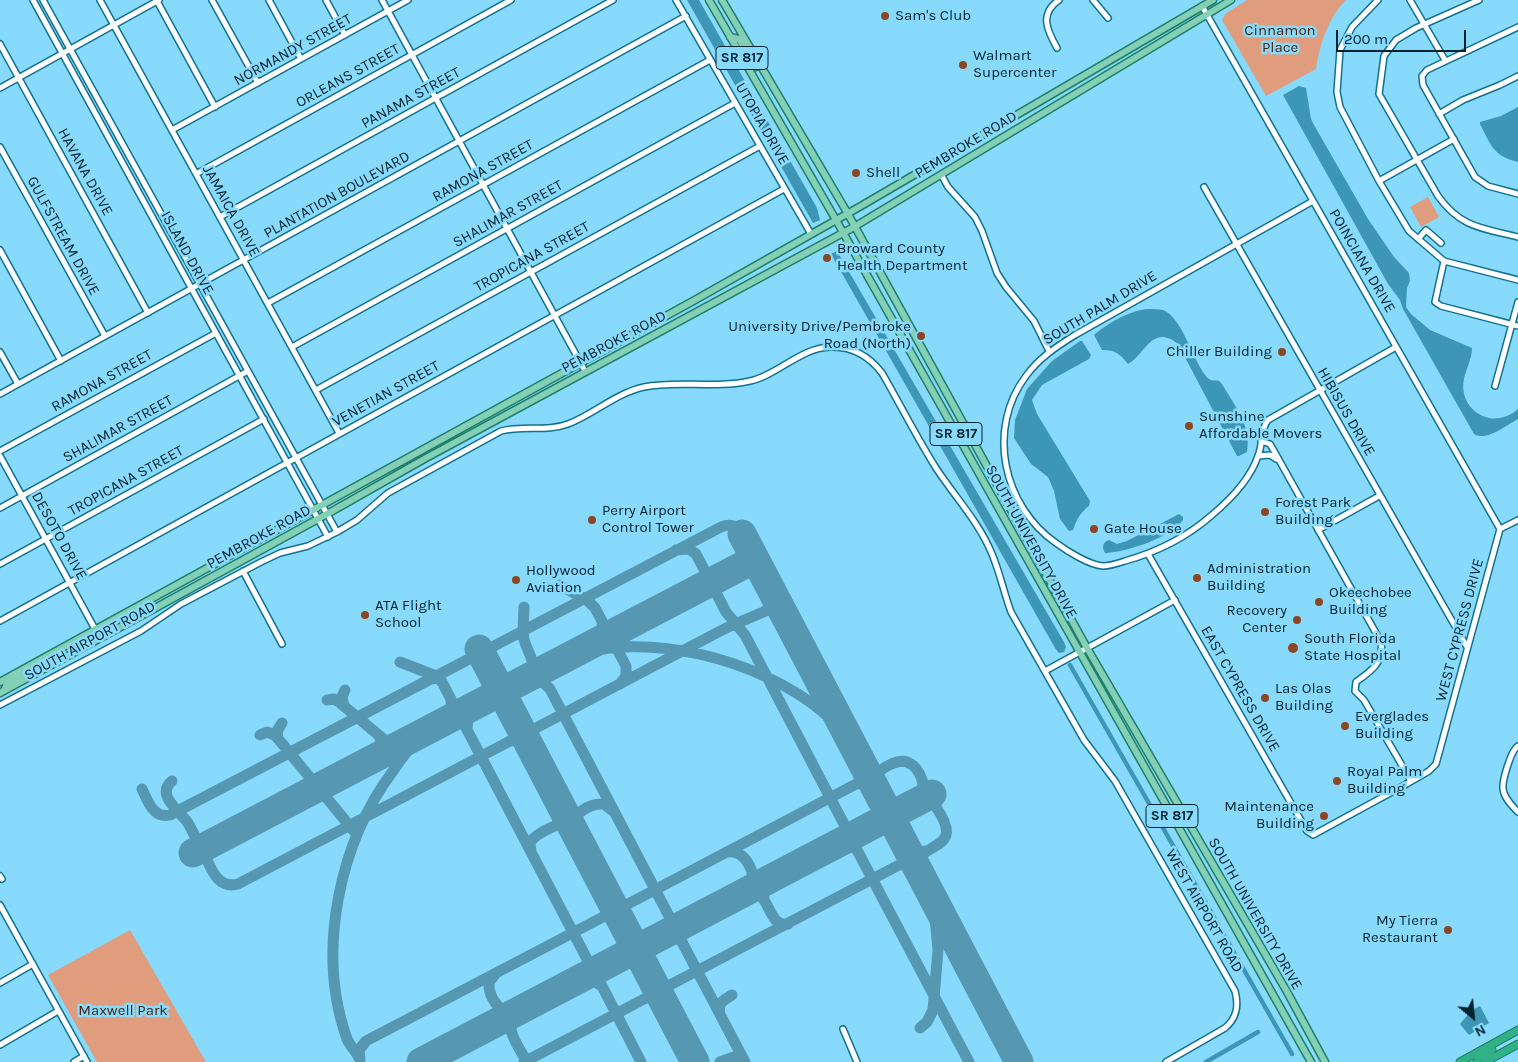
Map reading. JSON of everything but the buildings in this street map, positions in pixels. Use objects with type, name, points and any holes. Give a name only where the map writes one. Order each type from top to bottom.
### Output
[{"type":"highway","points":[[1460,1062],[1470,1059],[1518,1030]]},
{"type":"highway","points":[[1477,1062],[1478,1058],[1485,1053],[1515,1037],[1518,1030]]},
{"type":"highway","points":[[1485,1062],[1518,1044]]},
{"type":"main road","name":"SOUTH UNIVERSITY DRIVE","points":[[709,0],[836,220],[1311,1062]]},
{"type":"main road","name":"SOUTH UNIVERSITY DRIVE","points":[[722,0],[848,214],[1087,648],[1286,990],[1325,1062]]},
{"type":"main road","name":"PEMBROKE ROAD","points":[[0,682],[848,214],[1213,0]]},
{"type":"main road","name":"PEMBROKE ROAD","points":[[2,692],[585,371],[854,227],[942,176],[1231,0]]},
{"type":"main road","points":[[730,37],[739,39],[771,89],[777,93]]},
{"type":"main road","points":[[1096,67],[1102,77]]},
{"type":"main road","points":[[46,668],[54,658],[91,638],[95,629]]},
{"type":"main road","points":[[2,692],[6,684],[40,665],[43,658]]},
{"type":"street","name":"ISLAND DRIVE","points":[[33,0],[318,519]]},
{"type":"street","name":"ISLAND DRIVE","points":[[43,0],[327,514]]},
{"type":"street","name":"JAMAICA DRIVE","points":[[100,0],[339,433]]},
{"type":"street","points":[[212,0],[258,83]]},
{"type":"street","points":[[269,0],[301,59]]},
{"type":"street","points":[[326,0],[345,35]]},
{"type":"street","points":[[382,0],[532,271],[585,371]]},
{"type":"street","name":"NORMANDY STREET","points":[[172,130],[408,0]]},
{"type":"street","name":"ORLEANS STREET","points":[[196,174],[511,0]]},
{"type":"street","name":"PANAMA STREET","points":[[220,217],[613,0]]},
{"type":"street","name":"UTOPIA DRIVE","points":[[676,0],[811,234]]},
{"type":"street","points":[[1056,48],[1046,26],[1048,12],[1059,0]]},
{"type":"street","points":[[1093,0],[1108,18]]},
{"type":"street","points":[[1378,0],[1352,27],[1340,50],[1337,92],[1340,108],[1379,181],[1410,231],[1418,239],[1444,261],[1518,280]]},
{"type":"street","points":[[1410,0],[1445,60]]},
{"type":"street","points":[[1479,0],[1424,24],[1396,40],[1384,56],[1379,94],[1448,210],[1458,218],[1473,225],[1518,237]]},
{"type":"street","points":[[0,88],[158,1],[215,107]]},
{"type":"street","name":"POINCIANA DRIVE","points":[[1202,6],[1500,529]]},
{"type":"street","name":"PLANTATION BOULEVARD","points":[[0,394],[686,16]]},
{"type":"street","points":[[1518,27],[1480,46],[1445,60],[1426,70],[1422,76],[1423,85],[1475,177],[1488,186],[1518,194]]},
{"type":"street","name":"HAVANA DRIVE","points":[[0,44],[148,312]]},
{"type":"street","name":"RAMONA STREET","points":[[268,303],[710,60]]},
{"type":"street","points":[[1439,114],[1463,100],[1518,76]]},
{"type":"street","name":"SHALIMAR STREET","points":[[292,347],[735,102]]},
{"type":"street","points":[[1379,181],[1454,139]]},
{"type":"street","name":"TROPICANA STREET","points":[[316,390],[760,146]]},
{"type":"street","name":"GULFSTREAM DRIVE","points":[[0,147],[105,336]]},
{"type":"street","points":[[942,176],[948,186],[975,216],[982,230],[996,273],[1034,321],[1049,351]]},
{"type":"street","name":"HIBISUS DRIVE","points":[[1204,187],[1467,647]]},
{"type":"street","name":"VENETIAN STREET","points":[[0,621],[784,189]]},
{"type":"street","name":"SOUTH PALM DRIVE","points":[[1148,554],[1103,566],[1063,548],[1035,526],[1017,499],[1006,469],[1004,436],[1011,402],[1025,376],[1049,351],[1313,201]]},
{"type":"street","points":[[1418,239],[1426,230],[1441,243]]},
{"type":"street","points":[[0,250],[61,361]]},
{"type":"street","points":[[1444,261],[1435,302],[1441,306],[1518,326]]},
{"type":"street","points":[[1495,386],[1518,302]]},
{"type":"street","name":"RAMONA STREET","points":[[0,451],[216,332]]},
{"type":"street","name":"SOUTH AIRPORT ROAD","points":[[0,705],[134,635],[181,604],[244,571],[274,556],[308,546],[328,537],[356,521],[388,493],[436,469],[501,432],[514,428],[555,427],[568,424],[638,388],[746,382],[763,377],[820,348],[830,346],[849,349]]},
{"type":"street","points":[[1148,554],[1192,530],[1212,515],[1241,486],[1258,456],[1264,425],[1268,420],[1396,347]]},
{"type":"street","name":"WEST AIRPORT ROAD","points":[[849,349],[870,360],[882,373],[936,468],[974,520],[992,554],[1011,612],[1084,740],[1119,788],[1235,991],[1238,1001],[1236,1013],[1230,1024],[1166,1062]]},
{"type":"street","points":[[0,352],[18,384]]},
{"type":"street","name":"SHALIMAR STREET","points":[[0,508],[248,371]]},
{"type":"street","name":"TROPICANA STREET","points":[[0,564],[264,419]]},
{"type":"street","points":[[1261,441],[1270,444],[1381,642],[1382,653],[1376,667],[1356,682],[1355,691],[1364,700],[1411,782]]},
{"type":"street","points":[[1258,456],[1270,455],[1278,460]]},
{"type":"street","name":"DESOTO DRIVE","points":[[0,456],[95,629]]},
{"type":"street","points":[[1318,530],[1380,496]]},
{"type":"street","points":[[327,514],[337,532]]},
{"type":"street","points":[[318,519],[328,537]]},
{"type":"street","points":[[1500,529],[1518,520]]},
{"type":"street","name":"WEST CYPRESS DRIVE","points":[[1313,835],[1411,782],[1432,768],[1439,755],[1500,529]]},
{"type":"street","name":"EAST CYPRESS DRIVE","points":[[1148,554],[1307,831],[1313,835]]},
{"type":"street","points":[[244,571],[282,644]]},
{"type":"street","points":[[1045,671],[1175,600]]},
{"type":"street","points":[[1518,746],[1514,748],[1511,755],[1502,788],[1510,803],[1518,812]]},
{"type":"street","points":[[0,905],[87,1062]]},
{"type":"street","points":[[0,923],[7,918]]},
{"type":"street","points":[[0,983],[33,964]]},
{"type":"street","points":[[0,1045],[58,1011]]},
{"type":"street","points":[[842,1029],[857,1062]]},
{"type":"street","points":[[74,1062],[84,1056]]},
{"type":"green space","name":"Cinnamon Place","points":[[1247,0],[1346,0],[1334,15],[1326,32],[1316,69],[1266,96],[1222,20],[1226,13]]},
{"type":"green space","points":[[1428,197],[1439,217],[1421,227],[1410,207]]},
{"type":"green space","name":"Maxwell Park","points":[[130,930],[206,1062],[97,1062],[48,975]]},
{"type":"water","points":[[687,0],[699,0],[817,208],[820,220],[813,223]]},
{"type":"water","points":[[1299,86],[1306,88],[1311,119],[1368,219],[1394,257],[1409,273],[1410,281],[1407,288],[1406,307],[1411,314],[1430,330],[1472,348],[1463,386],[1468,404],[1477,413],[1489,418],[1500,418],[1518,409],[1518,419],[1485,436],[1474,434],[1283,95]]},
{"type":"water","points":[[1518,107],[1518,162],[1510,160],[1494,149],[1480,122],[1501,116]]},
{"type":"water","points":[[837,251],[1064,642],[1066,647],[1064,652],[1059,653],[1055,648],[831,254]]},
{"type":"water","points":[[1147,309],[1163,310],[1171,315],[1184,334],[1206,376],[1222,384],[1241,416],[1247,433],[1247,452],[1237,456],[1178,344],[1169,338],[1155,339],[1128,364],[1117,353],[1102,350],[1094,335],[1119,318]]},
{"type":"water","points":[[1082,341],[1091,355],[1089,359],[1042,385],[1032,400],[1037,414],[1090,501],[1089,506],[1079,516],[1073,530],[1069,531],[1060,519],[1054,491],[1048,477],[1031,464],[1014,438],[1015,420],[1027,389],[1052,361]]},
{"type":"water","points":[[1179,514],[1183,517],[1183,520],[1177,527],[1158,538],[1125,550],[1105,553],[1103,549],[1105,542],[1109,540],[1117,544],[1127,541]]},
{"type":"water","points":[[1480,1006],[1489,1023],[1469,1035],[1460,1024],[1472,1010]]},
{"type":"waterway","points":[[1070,665],[1292,1054]]},
{"type":"waterway","points":[[1206,1062],[1258,1032]]},
{"type":"taxiway","points":[[486,664],[486,655],[494,646],[721,527],[733,526],[742,534]]},
{"type":"taxiway","points":[[676,550],[689,549],[696,554],[726,612],[745,635],[845,826],[845,836],[839,843],[848,843],[857,850],[969,1062]]},
{"type":"taxiway","points":[[560,585],[588,601],[595,608],[626,666],[626,676],[620,684]]},
{"type":"taxiway","points":[[765,611],[774,601],[770,587]]},
{"type":"taxiway","points":[[524,607],[524,639],[533,665],[529,675],[523,681],[538,681],[550,689],[669,916],[676,923],[685,924],[681,933],[682,942],[745,1062]]},
{"type":"taxiway","points":[[529,745],[530,735],[536,728],[726,628],[768,610],[776,609],[783,611]]},
{"type":"taxiway","points":[[589,646],[600,635],[602,621]]},
{"type":"taxiway","points":[[565,658],[596,650],[630,647],[665,648],[700,654],[734,664],[767,677],[797,693],[828,716],[855,749]]},
{"type":"taxiway","points":[[142,789],[155,812],[164,816],[170,815],[469,659],[479,659],[486,664]]},
{"type":"taxiway","points":[[400,662],[436,676],[442,682],[587,959],[594,965],[604,966],[599,974],[600,982],[641,1062]]},
{"type":"taxiway","points":[[344,706],[342,697],[345,690]]},
{"type":"taxiway","points":[[327,700],[334,699],[339,702],[387,742],[408,741]]},
{"type":"taxiway","points":[[359,1058],[347,1039],[338,1005],[334,971],[334,935],[338,899],[347,864],[359,831],[374,800],[399,761],[410,748],[449,716],[452,705],[451,700]]},
{"type":"taxiway","points":[[467,729],[468,716],[478,704]]},
{"type":"taxiway","points":[[278,739],[277,731],[282,723]]},
{"type":"taxiway","points":[[260,735],[267,732],[275,735],[353,830]]},
{"type":"taxiway","points":[[375,759],[380,754],[382,748],[379,736]]},
{"type":"taxiway","points":[[202,849],[211,869],[219,880],[230,885],[238,884],[510,741],[520,740],[529,745]]},
{"type":"taxiway","points":[[875,788],[875,778],[881,770],[894,763],[907,762],[916,769],[922,780],[923,791],[918,801]]},
{"type":"taxiway","points":[[857,784],[864,775],[863,764]]},
{"type":"taxiway","points":[[311,778],[322,782],[337,778]]},
{"type":"taxiway","points":[[172,781],[167,786],[167,797],[188,823],[196,838],[204,845],[217,841]]},
{"type":"taxiway","points":[[610,900],[618,905],[628,904],[858,783],[867,783],[875,788]]},
{"type":"taxiway","points":[[918,801],[928,801],[936,807],[944,822],[946,833],[938,845],[923,854],[919,860],[918,870]]},
{"type":"taxiway","points":[[573,830],[573,824],[578,814],[593,805],[604,804],[613,811]]},
{"type":"taxiway","points":[[555,826],[561,819],[562,808]]},
{"type":"taxiway","points":[[531,852],[530,843],[544,831],[558,825],[565,825],[573,830]]},
{"type":"taxiway","points":[[906,847],[916,853],[926,851]]},
{"type":"taxiway","points":[[727,852],[738,853],[749,865],[753,881],[747,892]]},
{"type":"taxiway","points":[[664,1004],[664,994],[670,985],[899,865],[908,864],[918,870]]},
{"type":"taxiway","points":[[752,873],[758,879],[768,880],[763,890],[764,899]]},
{"type":"taxiway","points":[[920,1028],[927,1022],[933,1010],[938,950],[935,917],[922,878]]},
{"type":"taxiway","points":[[747,892],[755,892],[760,895],[776,920],[781,924],[788,924]]},
{"type":"taxiway","points":[[360,1060],[359,1050],[366,1041],[603,917],[608,911],[610,900]]},
{"type":"taxiway","points":[[621,920],[621,911],[628,904]]},
{"type":"taxiway","points":[[665,935],[676,936],[682,942]]},
{"type":"taxiway","points":[[496,973],[489,982],[490,993],[499,1007],[509,1013],[515,1013]]},
{"type":"taxiway","points":[[583,978],[592,978],[600,985]]},
{"type":"taxiway","points":[[652,981],[660,986],[670,985]]},
{"type":"taxiway","points":[[720,1014],[720,1004],[732,995]]},
{"type":"taxiway","points":[[524,1062],[646,998],[656,997],[664,1004]]},
{"type":"taxiway","points":[[515,1013],[512,1019],[511,1031],[527,1062]]},
{"type":"taxiway","points":[[494,1024],[505,1025],[511,1031]]},
{"type":"taxiway","points":[[720,1062],[734,1057],[744,1062]]},
{"type":"runway","points":[[742,534],[1019,1062]]},
{"type":"runway","points":[[193,853],[755,559]]},
{"type":"runway","points":[[479,649],[695,1062]]},
{"type":"runway","points":[[421,1062],[932,794]]},
{"type":"place","name":"Sam's Club","points":[[885,16]]},
{"type":"place","name":"Walmart Supercenter","points":[[963,65]]},
{"type":"place","name":"Shell","points":[[856,173]]},
{"type":"place","name":"Broward County Health Department","points":[[827,258]]},
{"type":"place","name":"University Drive/Pembroke Road (North)","points":[[921,336]]},
{"type":"place","name":"Chiller Building","points":[[1282,352]]},
{"type":"place","name":"Sunshine Affordable Movers","points":[[1189,426]]},
{"type":"place","name":"Forest Park Building","points":[[1265,512]]},
{"type":"place","name":"Perry Airport Control Tower","points":[[592,520]]},
{"type":"place","name":"Gate House","points":[[1094,529]]},
{"type":"place","name":"Administration Building","points":[[1197,578]]},
{"type":"place","name":"Hollywood Aviation","points":[[516,580]]},
{"type":"place","name":"Okeechobee Building","points":[[1319,602]]},
{"type":"place","name":"ATA Flight School","points":[[365,615]]},
{"type":"place","name":"Recovery Center","points":[[1297,620]]},
{"type":"place","name":"South Florida State Hospital","points":[[1293,648]]},
{"type":"place","name":"Las Olas Building","points":[[1265,698]]},
{"type":"place","name":"Everglades Building","points":[[1345,726]]},
{"type":"place","name":"Royal Palm Building","points":[[1337,781]]},
{"type":"place","name":"Maintenance Building","points":[[1324,816]]},
{"type":"place","name":"My Tierra Restaurant","points":[[1448,930]]}]
